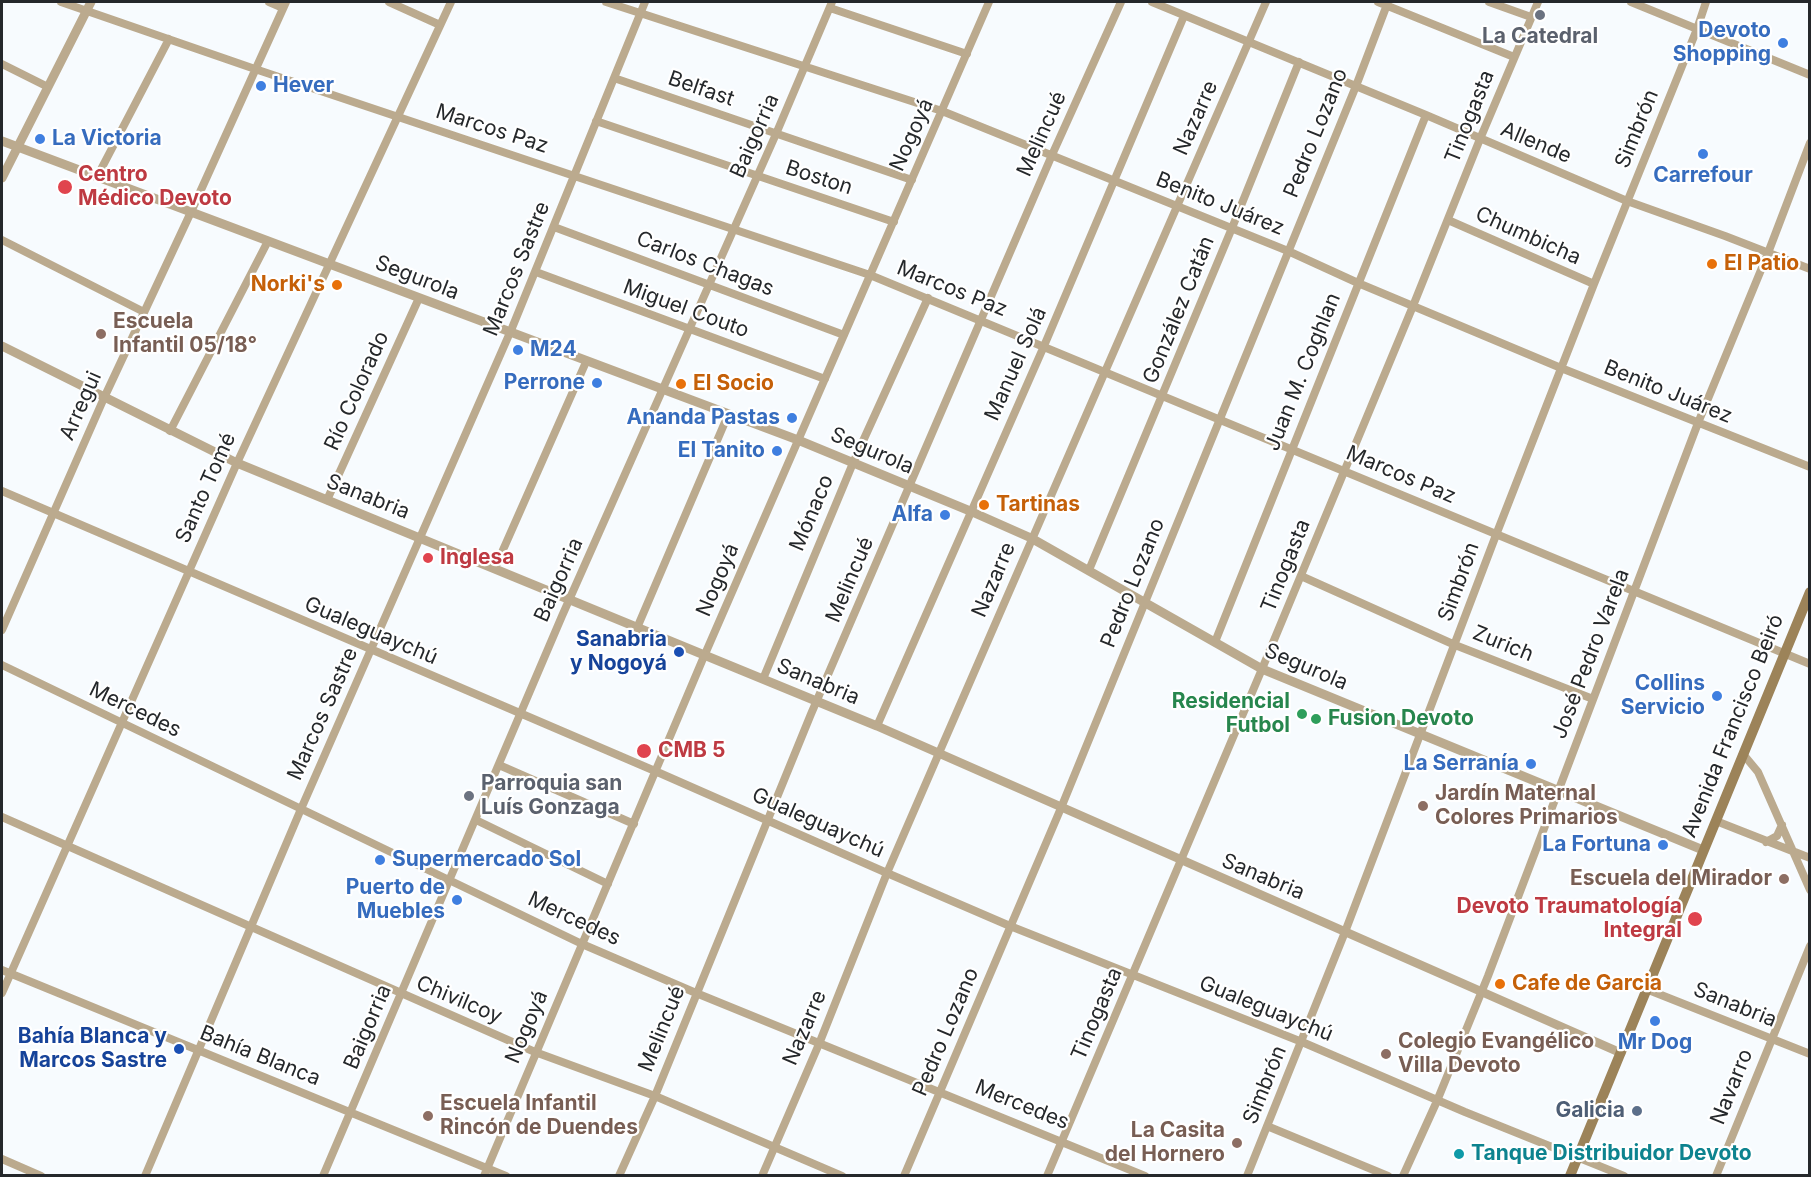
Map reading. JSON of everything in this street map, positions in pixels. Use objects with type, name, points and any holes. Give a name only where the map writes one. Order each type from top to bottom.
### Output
[{"type":"main road","name":"Avenida Francisco Beiró","points":[[1570,1176],[1809,592]]},
{"type":"street","name":"Marcos Paz","points":[[61,2],[89,6],[169,39],[255,69],[870,275],[1809,664]]},
{"type":"street","points":[[269,2],[285,5]]},
{"type":"street","points":[[389,2],[440,25]]},
{"type":"street","name":"Santo Tomé","points":[[2,993],[237,463],[451,2]]},
{"type":"street","name":"Benito Juárez","points":[[606,2],[942,111],[1288,251],[1358,283],[1561,368],[1809,467]]},
{"type":"street","name":"Marcos Sastre","points":[[145,1176],[301,809],[536,272],[645,2]]},
{"type":"street","name":"Nogoyá","points":[[486,1172],[704,656],[989,2]]},
{"type":"street","name":"Melincué","points":[[619,1176],[655,1096],[817,701],[1052,155],[1121,2]]},
{"type":"street","name":"Allende","points":[[1152,2],[1628,201],[1809,270]]},
{"type":"street","name":"Nazarre","points":[[762,1176],[819,1044],[887,873],[1266,2]]},
{"type":"street","points":[[1378,2],[1387,3],[1514,57]]},
{"type":"street","points":[[1489,2],[1532,17]]},
{"type":"street","name":"Tinogasta","points":[[1047,1176],[1301,576],[1413,306],[1479,139],[1538,2]]},
{"type":"street","points":[[1631,2],[1809,75]]},
{"type":"street","name":"Simbrón","points":[[1247,1176],[1345,933],[1496,535],[1706,2]]},
{"type":"street","name":"Pedro Lozano","points":[[904,1176],[1061,808],[1356,86],[1387,3]]},
{"type":"street","name":"Arregui","points":[[2,630],[104,398],[285,5]]},
{"type":"street","points":[[831,5],[967,54]]},
{"type":"street","name":"Baigorria","points":[[323,1176],[570,600],[806,67],[831,5]]},
{"type":"street","points":[[2,178],[46,86],[89,6]]},
{"type":"street","name":"Manuel Solá","points":[[877,726],[1044,346],[1184,16]]},
{"type":"street","points":[[97,177],[169,39]]},
{"type":"street","name":"González Catán","points":[[1089,570],[1163,396],[1299,62]]},
{"type":"street","points":[[2,64],[46,86]]},
{"type":"street","name":"Belfast","points":[[614,78],[912,180]]},
{"type":"street","name":"Juan M. Coghlan","points":[[1215,642],[1426,115]]},
{"type":"street","name":"Boston","points":[[597,121],[894,222]]},
{"type":"street","name":"Segurola","points":[[2,141],[798,440],[970,511],[1031,538],[1262,669],[1703,850]]},
{"type":"street","name":"José Pedro Varela","points":[[1403,1176],[1482,992],[1698,423],[1768,253],[1809,143]]},
{"type":"street","name":"Chumbicha","points":[[1448,220],[1594,284]]},
{"type":"street","name":"Carlos Chagas","points":[[554,227],[844,336]]},
{"type":"street","points":[[2,240],[144,312]]},
{"type":"street","points":[[171,431],[268,241]]},
{"type":"street","name":"Miguel Couto","points":[[536,272],[825,379]]},
{"type":"street","name":"Río Colorado","points":[[327,500],[419,298]]},
{"type":"street","name":"Mónaco","points":[[763,679],[853,463],[928,298]]},
{"type":"street","name":"Sanabria","points":[[2,346],[237,463],[877,726],[1621,1053]]},
{"type":"street","points":[[495,568],[586,362]]},
{"type":"street","points":[[638,628],[728,415]]},
{"type":"street","name":"Gualeguaychú","points":[[2,491],[1010,926],[1302,1042],[1437,1101],[1624,1176]]},
{"type":"street","name":"Zurich","points":[[1301,576],[1455,645],[1593,699]]},
{"type":"street","name":"Mercedes","points":[[2,664],[122,724],[582,944],[819,1044],[1062,1140],[1144,1176]]},
{"type":"street","points":[[1743,754],[1758,772],[1809,890]]},
{"type":"street","points":[[499,765],[634,824]]},
{"type":"street","name":"Chivilcoy","points":[[2,817],[535,1052],[655,1096],[842,1176]]},
{"type":"street","points":[[476,820],[608,884]]},
{"type":"street","points":[[1716,821],[1809,858]]},
{"type":"street","points":[[1766,842],[1777,836],[1782,825]]},
{"type":"street","name":"Navarro","points":[[1716,1176],[1809,946]]},
{"type":"street","name":"Bahía Blanca","points":[[2,970],[351,1112],[486,1172],[506,1176]]},
{"type":"street","name":"Sanabria","points":[[1646,989],[1809,1054]]},
{"type":"street","points":[[1267,1126],[1388,1176]]},
{"type":"street","points":[[2,1159],[41,1176]]},
{"type":"place","name":"La Catedral","points":[[1540,15]]},
{"type":"place","name":"Devoto Shopping","points":[[1783,43]]},
{"type":"place","name":"Hever","points":[[261,86]]},
{"type":"place","name":"La Victoria","points":[[40,139]]},
{"type":"place","name":"Carrefour","points":[[1703,154]]},
{"type":"place","name":"Centro Médico Devoto","points":[[65,187]]},
{"type":"place","name":"El Patio","points":[[1712,264]]},
{"type":"place","name":"Norki's","points":[[337,285]]},
{"type":"place","name":"Escuela Infantil 05/18°","points":[[101,334]]},
{"type":"place","name":"M24","points":[[518,350]]},
{"type":"place","name":"Perrone","points":[[597,383]]},
{"type":"place","name":"El Socio","points":[[681,384]]},
{"type":"place","name":"Ananda Pastas","points":[[792,418]]},
{"type":"place","name":"El Tanito","points":[[777,451]]},
{"type":"place","name":"Tartinas","points":[[984,505]]},
{"type":"place","name":"Alfa","points":[[945,515]]},
{"type":"place","name":"Inglesa","points":[[428,558]]},
{"type":"place","name":"Sanabria y Nogoyá","points":[[679,652]]},
{"type":"place","name":"Collins Servicio","points":[[1717,696]]},
{"type":"place","name":"Residencial Futbol","points":[[1302,714]]},
{"type":"place","name":"Fusion Devoto","points":[[1316,719]]},
{"type":"place","name":"CMB 5","points":[[644,751]]},
{"type":"place","name":"La Serranía","points":[[1531,764]]},
{"type":"place","name":"Parroquia san Luís Gonzaga","points":[[469,796]]},
{"type":"place","name":"Jardín Maternal Colores Primarios","points":[[1423,806]]},
{"type":"place","name":"La Fortuna","points":[[1663,845]]},
{"type":"place","name":"Supermercado Sol","points":[[380,860]]},
{"type":"place","name":"Escuela del Mirador","points":[[1784,879]]},
{"type":"place","name":"Puerto de Muebles","points":[[457,900]]},
{"type":"place","name":"Devoto Traumatología Integral","points":[[1695,919]]},
{"type":"place","name":"Cafe de Garcia","points":[[1500,984]]},
{"type":"place","name":"Mr Dog","points":[[1655,1021]]},
{"type":"place","name":"Bahía Blanca y Marcos Sastre","points":[[179,1049]]},
{"type":"place","name":"Colegio Evangélico Villa Devoto","points":[[1386,1054]]},
{"type":"place","name":"Galicia","points":[[1637,1111]]},
{"type":"place","name":"Escuela Infantil Rincón de Duendes","points":[[428,1116]]},
{"type":"place","name":"La Casita del Hornero","points":[[1237,1143]]},
{"type":"place","name":"Tanque Distribuidor Devoto","points":[[1459,1154]]}]
